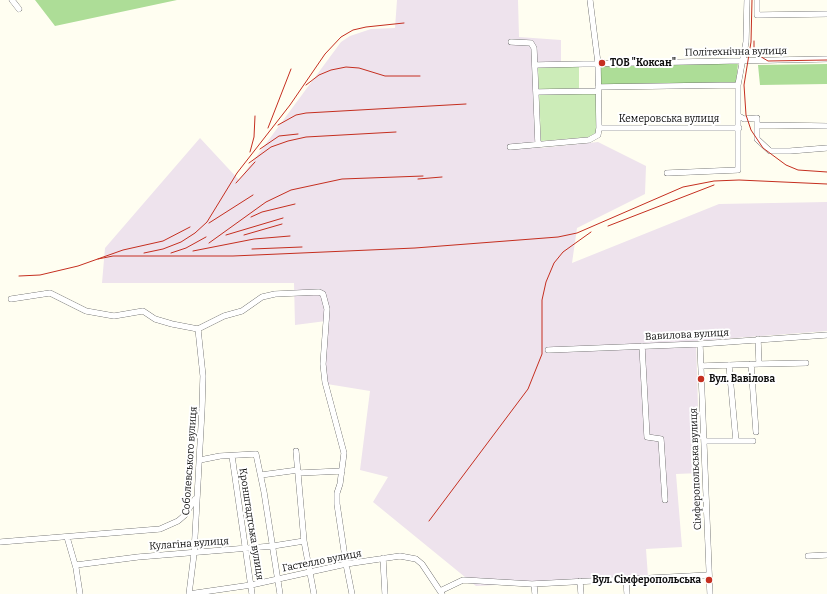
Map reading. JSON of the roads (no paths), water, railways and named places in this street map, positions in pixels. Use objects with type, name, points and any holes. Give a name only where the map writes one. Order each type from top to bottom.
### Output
[{"type":"street","points":[[12,0],[19,9]]},
{"type":"street","points":[[510,147],[594,138],[598,134],[600,128],[598,64],[590,0]]},
{"type":"street","points":[[667,172],[738,170],[738,86],[746,42],[747,0]]},
{"type":"street","points":[[757,0],[758,15],[827,14]]},
{"type":"street","points":[[511,42],[532,44],[534,48],[538,144]]},
{"type":"street","name":"Політехнічна вулиця","points":[[535,65],[827,59]]},
{"type":"street","points":[[536,92],[738,86]]},
{"type":"street","points":[[738,116],[744,119],[757,118],[758,139],[770,150],[827,148]]},
{"type":"street","points":[[757,125],[827,126]]},
{"type":"street","name":"Кемеровська вулиця","points":[[600,128],[739,128]]},
{"type":"street","points":[[11,299],[50,293],[86,311],[114,316],[143,311],[155,319],[198,329],[224,316],[242,311],[262,297],[275,294],[319,292],[323,294],[327,309],[324,364],[325,382],[344,453],[340,484],[336,493],[346,564],[352,594]]},
{"type":"street","name":"Соболевського вулиця","points":[[189,594],[194,554],[196,497],[200,460],[203,376],[198,329]]},
{"type":"street","name":"Вавилова вулиця","points":[[548,350],[700,344],[827,334]]},
{"type":"street","points":[[758,339],[759,364]]},
{"type":"street","name":"Сімферопольська вулиця","points":[[700,344],[710,594]]},
{"type":"street","points":[[642,346],[646,437],[661,439],[665,500]]},
{"type":"street","points":[[701,366],[806,363]]},
{"type":"street","points":[[751,364],[756,432]]},
{"type":"street","points":[[729,365],[736,441]]},
{"type":"street","points":[[704,441],[753,440]]},
{"type":"street","points":[[296,451],[304,541],[308,572],[314,594]]},
{"type":"street","points":[[200,460],[220,456],[256,454],[261,475],[280,594]]},
{"type":"street","name":"Кронштадтська вулиця","points":[[232,456],[252,594]]},
{"type":"street","points":[[261,475],[342,471]]},
{"type":"street","points":[[185,515],[196,497]]},
{"type":"street","points":[[185,515],[193,515],[195,518]]},
{"type":"street","name":"Кулагіна вулиця","points":[[0,542],[160,529],[178,521],[185,515]]},
{"type":"street","points":[[67,537],[76,565],[80,594]]},
{"type":"street","name":"Кулагіна вулиця","points":[[76,565],[138,557],[194,554],[273,546],[304,541]]},
{"type":"street","points":[[808,556],[827,555]]},
{"type":"street","name":"Гастелло вулиця","points":[[189,594],[251,585],[346,564],[400,556],[416,559],[422,564],[441,593]]},
{"type":"street","points":[[383,558],[385,594]]},
{"type":"street","points":[[441,593],[463,580],[534,584],[626,578],[709,575]]},
{"type":"street","points":[[626,578],[628,594]]},
{"type":"street","points":[[580,581],[581,594]]},
{"type":"street","points":[[534,584],[535,594]]},
{"type":"tram line","points":[[752,0],[751,42],[744,85],[746,115],[751,130],[763,148],[786,165],[798,170],[827,172]]},
{"type":"tram line","points":[[754,41],[754,49],[758,55],[768,61],[827,60]]},
{"type":"railway","points":[[144,253],[163,249],[181,242],[195,233],[207,222],[237,173],[290,105],[325,54],[341,37],[353,30],[366,27],[404,23]]},
{"type":"railway","points":[[306,85],[319,75],[331,70],[346,67],[359,68],[385,76],[420,76]]},
{"type":"railway","points":[[268,128],[291,69]]},
{"type":"railway","points":[[278,125],[296,115],[306,113],[466,104]]},
{"type":"railway","points":[[250,152],[254,137],[255,116]]},
{"type":"railway","points":[[249,163],[271,147],[306,137],[396,132]]},
{"type":"railway","points":[[260,149],[279,136],[298,134]]},
{"type":"railway","points":[[236,183],[255,162]]},
{"type":"railway","points":[[209,243],[266,202],[291,190],[342,179],[423,176]]},
{"type":"railway","points":[[418,179],[442,177]]},
{"type":"railway","points":[[98,259],[113,256],[233,256],[415,248],[558,237],[577,233],[683,187],[714,181],[739,180],[827,184]]},
{"type":"railway","points":[[608,226],[714,185]]},
{"type":"railway","points":[[209,223],[253,195]]},
{"type":"railway","points":[[251,217],[262,212],[295,204]]},
{"type":"railway","points":[[226,235],[283,218]]},
{"type":"railway","points":[[244,235],[282,224]]},
{"type":"railway","points":[[19,276],[40,275],[78,266],[123,250],[163,241],[190,227]]},
{"type":"railway","points":[[429,521],[528,389],[542,354],[542,300],[546,282],[554,263],[563,252],[591,232]]},
{"type":"railway","points":[[193,251],[254,239],[290,236]]},
{"type":"railway","points":[[171,253],[186,248],[206,237]]},
{"type":"railway","points":[[252,249],[302,247]]},
{"type":"place","name":"ТОВ \"Коксан\"","points":[[602,63]]},
{"type":"place","name":"Вул. Вавілова","points":[[701,379]]},
{"type":"place","name":"Вул. Сімферопольська","points":[[709,580]]}]
